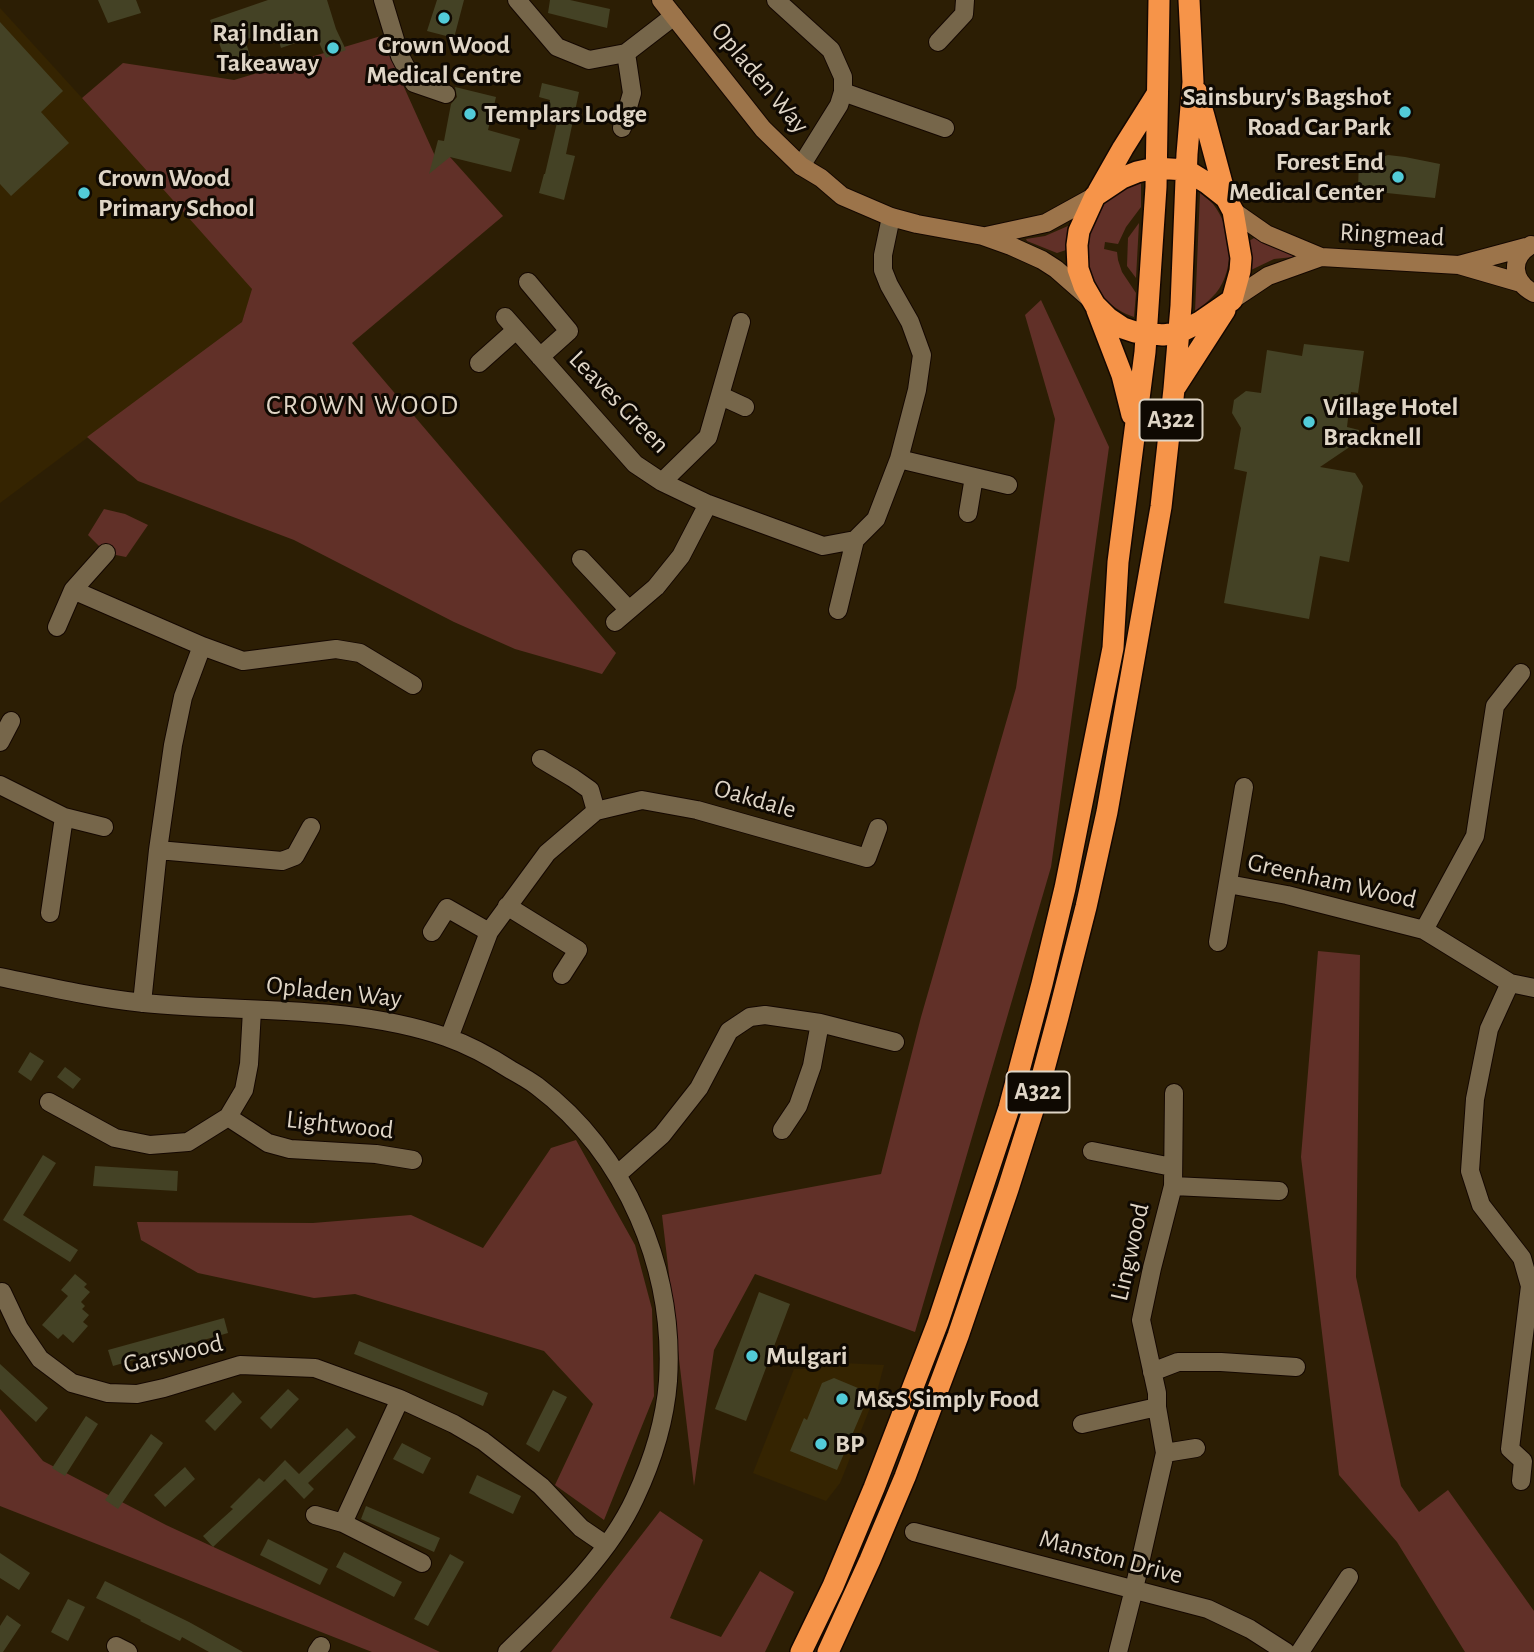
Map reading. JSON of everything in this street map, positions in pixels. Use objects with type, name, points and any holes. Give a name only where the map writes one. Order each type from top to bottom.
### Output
[{"type":"highway","name":"A322","points":[[801,1652],[833,1586],[869,1500],[938,1322],[1009,1108],[1076,841],[1113,648],[1118,562],[1146,333],[1156,187],[1159,0]]},
{"type":"highway","name":"A322","points":[[828,1652],[870,1560],[932,1407],[979,1275],[1033,1110],[1083,919],[1107,812],[1161,507],[1174,389],[1193,82],[1189,0]]},
{"type":"highway","name":"A322","points":[[1193,82],[1230,205]]},
{"type":"highway","points":[[1096,195],[1122,178],[1155,168],[1186,170],[1207,183],[1230,205],[1241,258],[1231,301],[1178,333],[1146,333],[1123,328],[1108,318],[1093,303],[1078,270],[1079,231],[1096,195],[1157,93]]},
{"type":"highway","name":"A322","points":[[1174,389],[1231,301]]},
{"type":"highway","name":"A322","points":[[1093,303],[1122,375],[1135,424]]},
{"type":"street","points":[[383,0],[400,56],[414,83],[446,94]]},
{"type":"street","points":[[517,0],[556,47],[589,60],[626,53],[674,16]]},
{"type":"street","name":"Opladen Way","points":[[661,0],[763,129],[801,166],[842,195],[891,217],[983,236],[1011,246],[1056,269],[1093,303]]},
{"type":"street","points":[[776,0],[831,50],[842,77],[843,92],[839,105],[801,166]]},
{"type":"street","points":[[938,42],[964,14],[965,0]]},
{"type":"street","points":[[621,128],[632,93],[626,53]]},
{"type":"street","points":[[843,92],[945,128]]},
{"type":"street","name":"Opladen Way","points":[[983,236],[1046,223],[1096,195]]},
{"type":"street","name":"Ringmead","points":[[1230,205],[1266,234],[1321,257],[1459,265],[1527,288]]},
{"type":"street","points":[[838,610],[855,540],[876,519],[898,458],[917,390],[922,355],[910,322],[883,270],[883,255],[891,217]]},
{"type":"street","points":[[1527,288],[1516,274],[1516,265],[1519,256],[1530,245]]},
{"type":"street","name":"Ringmead","points":[[1459,265],[1530,245]]},
{"type":"street","name":"Ringmead","points":[[1231,301],[1268,276],[1321,257]]},
{"type":"street","name":"Leaves Green","points":[[528,282],[569,331],[540,357]]},
{"type":"street","name":"Leaves Green","points":[[662,482],[708,437],[740,322]]},
{"type":"street","name":"Leaves Green","points":[[479,363],[510,323],[635,464],[662,482],[708,504],[823,546],[855,540]]},
{"type":"street","points":[[721,396],[745,407]]},
{"type":"street","points":[[898,458],[1008,485]]},
{"type":"street","points":[[968,513],[974,477]]},
{"type":"street","points":[[615,622],[656,587],[681,556],[708,504]]},
{"type":"street","points":[[57,627],[74,590],[106,553]]},
{"type":"street","points":[[581,559],[629,610]]},
{"type":"street","points":[[74,590],[243,662],[336,649],[360,653],[414,685]]},
{"type":"street","points":[[142,1003],[158,850],[173,745],[183,696],[202,646]]},
{"type":"street","name":"Greenham Wood","points":[[1424,930],[1475,836],[1495,705],[1521,673]]},
{"type":"street","points":[[0,742],[11,721]]},
{"type":"street","points":[[541,759],[590,790],[596,811]]},
{"type":"street","points":[[0,786],[64,817],[104,827]]},
{"type":"street","name":"Greenham Wood","points":[[1218,942],[1244,787]]},
{"type":"street","name":"Oakdale","points":[[449,1038],[489,932],[547,853],[596,811],[642,800],[696,810],[867,858],[878,828]]},
{"type":"street","points":[[50,913],[64,817]]},
{"type":"street","points":[[158,850],[282,861],[295,856],[312,827]]},
{"type":"street","name":"Greenham Wood","points":[[1228,884],[1287,895],[1424,930],[1510,983],[1534,988]]},
{"type":"street","points":[[507,906],[578,950],[562,975]]},
{"type":"street","points":[[432,932],[447,908],[489,932]]},
{"type":"street","name":"Opladen Way","points":[[0,977],[68,992],[142,1003],[351,1016],[449,1038],[491,1057],[537,1086],[578,1124],[618,1174],[651,1247],[663,1292],[668,1381],[664,1414],[634,1502],[606,1545],[572,1588],[507,1652]]},
{"type":"street","points":[[1510,983],[1489,1029],[1475,1099],[1470,1171],[1482,1205],[1522,1258],[1530,1286],[1510,1448],[1523,1461],[1521,1481]]},
{"type":"street","points":[[48,1102],[116,1138],[150,1145],[188,1142],[228,1117],[244,1090],[249,1064],[251,1010]]},
{"type":"street","points":[[618,1174],[662,1135],[699,1088],[729,1031],[750,1017],[765,1015],[821,1023],[895,1042]]},
{"type":"street","points":[[782,1130],[798,1106],[812,1066],[821,1023]]},
{"type":"street","name":"Lingwood","points":[[1118,1652],[1165,1453],[1157,1393],[1141,1320],[1173,1186],[1174,1093]]},
{"type":"street","name":"Lightwood","points":[[228,1117],[268,1143],[290,1149],[376,1154],[413,1160]]},
{"type":"street","points":[[1092,1151],[1172,1167]]},
{"type":"street","name":"Lingwood","points":[[1173,1186],[1279,1191]]},
{"type":"street","name":"Garswood","points":[[2,1292],[19,1328],[40,1359],[72,1383],[108,1394],[137,1394],[240,1365],[315,1368],[400,1399],[484,1441],[541,1486],[581,1528],[606,1545]]},
{"type":"street","points":[[1152,1372],[1178,1362],[1296,1367]]},
{"type":"street","points":[[343,1523],[400,1399]]},
{"type":"street","points":[[1082,1424],[1157,1407]]},
{"type":"street","points":[[1165,1453],[1196,1448]]},
{"type":"street","points":[[314,1515],[343,1523],[422,1563]]},
{"type":"street","name":"Manston Drive","points":[[914,1532],[1208,1609],[1250,1629],[1286,1652]]},
{"type":"street","points":[[1300,1652],[1349,1577]]},
{"type":"shaded area","name":"Crown Wood Primary School","points":[[0,8],[253,289],[242,322],[0,503]]},
{"type":"shaded area","points":[[381,36],[435,156],[450,157],[503,216],[352,343],[616,653],[602,674],[515,649],[454,622],[294,540],[138,481],[87,437],[242,322],[252,289],[82,98],[123,63],[234,80]]},
{"type":"shaded area","points":[[1141,181],[1141,207],[1126,227],[1118,244],[1105,242],[1104,249],[1117,252],[1122,272],[1136,293],[1134,317],[1121,311],[1105,298],[1095,284],[1087,250],[1096,216],[1106,202],[1122,189]]},
{"type":"shaded area","points":[[1200,193],[1213,204],[1224,225],[1228,236],[1229,260],[1227,272],[1216,293],[1195,312]]},
{"type":"shaded area","points":[[1139,223],[1136,278],[1127,266],[1128,238]]},
{"type":"shaded area","points":[[1068,226],[1066,250],[1057,253],[1026,239],[1045,236]]},
{"type":"shaded area","points":[[1254,238],[1293,257],[1274,259],[1251,270],[1249,241]]},
{"type":"shaded area","points":[[1041,300],[1109,447],[1051,867],[915,1332],[755,1274],[714,1350],[694,1486],[662,1215],[881,1174],[921,1017],[1016,688],[1055,419],[1025,315]]},
{"type":"shaded area","points":[[104,509],[125,514],[148,525],[126,557],[106,553],[88,535]]},
{"type":"shaded area","points":[[1318,951],[1360,955],[1356,1277],[1401,1486],[1419,1512],[1448,1490],[1534,1611],[1534,1652],[1465,1652],[1397,1542],[1339,1475],[1301,1157]]},
{"type":"shaded area","points":[[576,1140],[635,1245],[652,1309],[654,1396],[604,1520],[555,1485],[593,1404],[544,1351],[355,1294],[314,1298],[198,1273],[141,1240],[137,1222],[313,1223],[411,1215],[483,1248],[551,1148]]},
{"type":"shaded area","points":[[841,1363],[884,1365],[878,1388],[840,1483],[826,1501],[753,1473],[794,1369]]},
{"type":"shaded area","points":[[0,1409],[43,1461],[166,1525],[440,1652],[372,1652],[0,1506]]},
{"type":"shaded area","points":[[660,1511],[703,1540],[670,1618],[721,1637],[760,1571],[794,1592],[765,1652],[551,1652]]},
{"type":"building","points":[[98,0],[136,0],[141,13],[108,23]]},
{"type":"building","points":[[268,0],[327,0],[346,50],[326,58],[316,36],[281,48],[275,29],[245,40],[254,68],[231,74],[210,20]]},
{"type":"building","name":"Crown Wood Medical Centre","points":[[437,0],[464,0],[454,38],[427,31]]},
{"type":"building","points":[[550,0],[570,0],[610,9],[607,28],[548,13]]},
{"type":"building","points":[[0,22],[63,91],[41,112],[69,143],[11,196],[0,184]]},
{"type":"building","points":[[542,83],[579,92],[566,154],[575,156],[564,200],[539,193],[559,114],[548,111],[550,100],[539,97]]},
{"type":"building","name":"Templars Lodge","points":[[455,87],[496,97],[488,130],[520,139],[511,172],[450,157],[429,174],[438,140],[444,141],[451,104],[457,97]]},
{"type":"building","name":"Forest End Medical Center","points":[[1388,155],[1440,164],[1435,198],[1358,190],[1359,159],[1373,160]]},
{"type":"building","points":[[1304,344],[1364,351],[1358,393],[1351,392],[1347,427],[1359,430],[1356,447],[1351,446],[1320,467],[1355,473],[1363,486],[1349,562],[1320,556],[1309,619],[1224,603],[1247,472],[1234,469],[1241,428],[1232,413],[1234,400],[1246,391],[1261,393],[1267,350],[1302,356]]},
{"type":"building","points":[[30,1052],[44,1061],[31,1081],[18,1072]]},
{"type":"building","points":[[65,1067],[81,1079],[73,1089],[57,1077]]},
{"type":"building","points":[[43,1155],[56,1163],[23,1215],[78,1250],[70,1262],[3,1220]]},
{"type":"building","points":[[95,1166],[178,1171],[177,1191],[93,1186]]},
{"type":"building","points":[[75,1274],[87,1284],[84,1287],[90,1292],[81,1302],[85,1306],[82,1309],[89,1315],[83,1322],[88,1326],[73,1343],[63,1334],[58,1339],[42,1325],[68,1296],[61,1290]]},
{"type":"building","name":"Mulgari","points":[[759,1292],[790,1304],[746,1421],[715,1409]]},
{"type":"building","points":[[224,1318],[228,1333],[113,1366],[108,1350]]},
{"type":"building","points":[[359,1341],[488,1393],[483,1406],[354,1354]]},
{"type":"building","points":[[0,1364],[48,1408],[36,1422],[0,1389]]},
{"type":"building","points":[[834,1378],[870,1393],[837,1470],[790,1451],[804,1418],[807,1420],[822,1383]]},
{"type":"building","points":[[288,1389],[299,1399],[271,1429],[260,1418]]},
{"type":"building","points":[[553,1390],[567,1397],[539,1452],[526,1444]]},
{"type":"building","points":[[233,1392],[242,1402],[215,1431],[205,1421]]},
{"type":"building","points":[[86,1416],[98,1424],[65,1476],[52,1468]]},
{"type":"building","points":[[347,1428],[356,1437],[308,1483],[314,1489],[304,1499],[285,1479],[213,1547],[203,1536],[233,1509],[230,1507],[259,1478],[264,1482],[285,1460],[299,1474]]},
{"type":"building","points":[[151,1434],[163,1443],[118,1509],[105,1500]]},
{"type":"building","points":[[402,1443],[431,1458],[423,1474],[393,1459]]},
{"type":"building","points":[[185,1467],[195,1479],[165,1507],[154,1495]]},
{"type":"building","points":[[477,1475],[521,1496],[513,1514],[469,1493]]},
{"type":"building","points":[[366,1506],[440,1538],[434,1552],[361,1519]]},
{"type":"building","points":[[268,1539],[328,1569],[320,1585],[260,1555]]},
{"type":"building","points":[[344,1552],[402,1582],[394,1597],[336,1567]]},
{"type":"building","points":[[0,1553],[30,1573],[19,1590],[0,1578]]},
{"type":"building","points":[[450,1554],[464,1562],[428,1626],[414,1619]]},
{"type":"building","points":[[105,1581],[243,1652],[209,1652],[182,1637],[180,1641],[140,1621],[96,1598]]},
{"type":"building","points":[[68,1599],[85,1607],[68,1641],[51,1632]]},
{"type":"building","points":[[7,1615],[21,1625],[3,1652],[0,1652],[0,1626]]},
{"type":"place","name":"Crown Wood Medical Centre","points":[[444,18]]},
{"type":"place","name":"Raj Indian Takeaway","points":[[333,48]]},
{"type":"place","name":"Sainsbury's Bagshot Road Car Park","points":[[1405,112]]},
{"type":"place","name":"Templars Lodge","points":[[470,114]]},
{"type":"place","name":"Forest End Medical Center","points":[[1398,177]]},
{"type":"place","name":"Crown Wood Primary School","points":[[84,193]]},
{"type":"place","name":"Village Hotel Bracknell","points":[[1309,422]]},
{"type":"place","name":"Mulgari","points":[[752,1356]]},
{"type":"place","name":"M&S Simply Food","points":[[842,1399]]},
{"type":"place","name":"BP","points":[[821,1444]]},
{"type":"district","name":"CROWN WOOD","points":[[363,406]]}]
